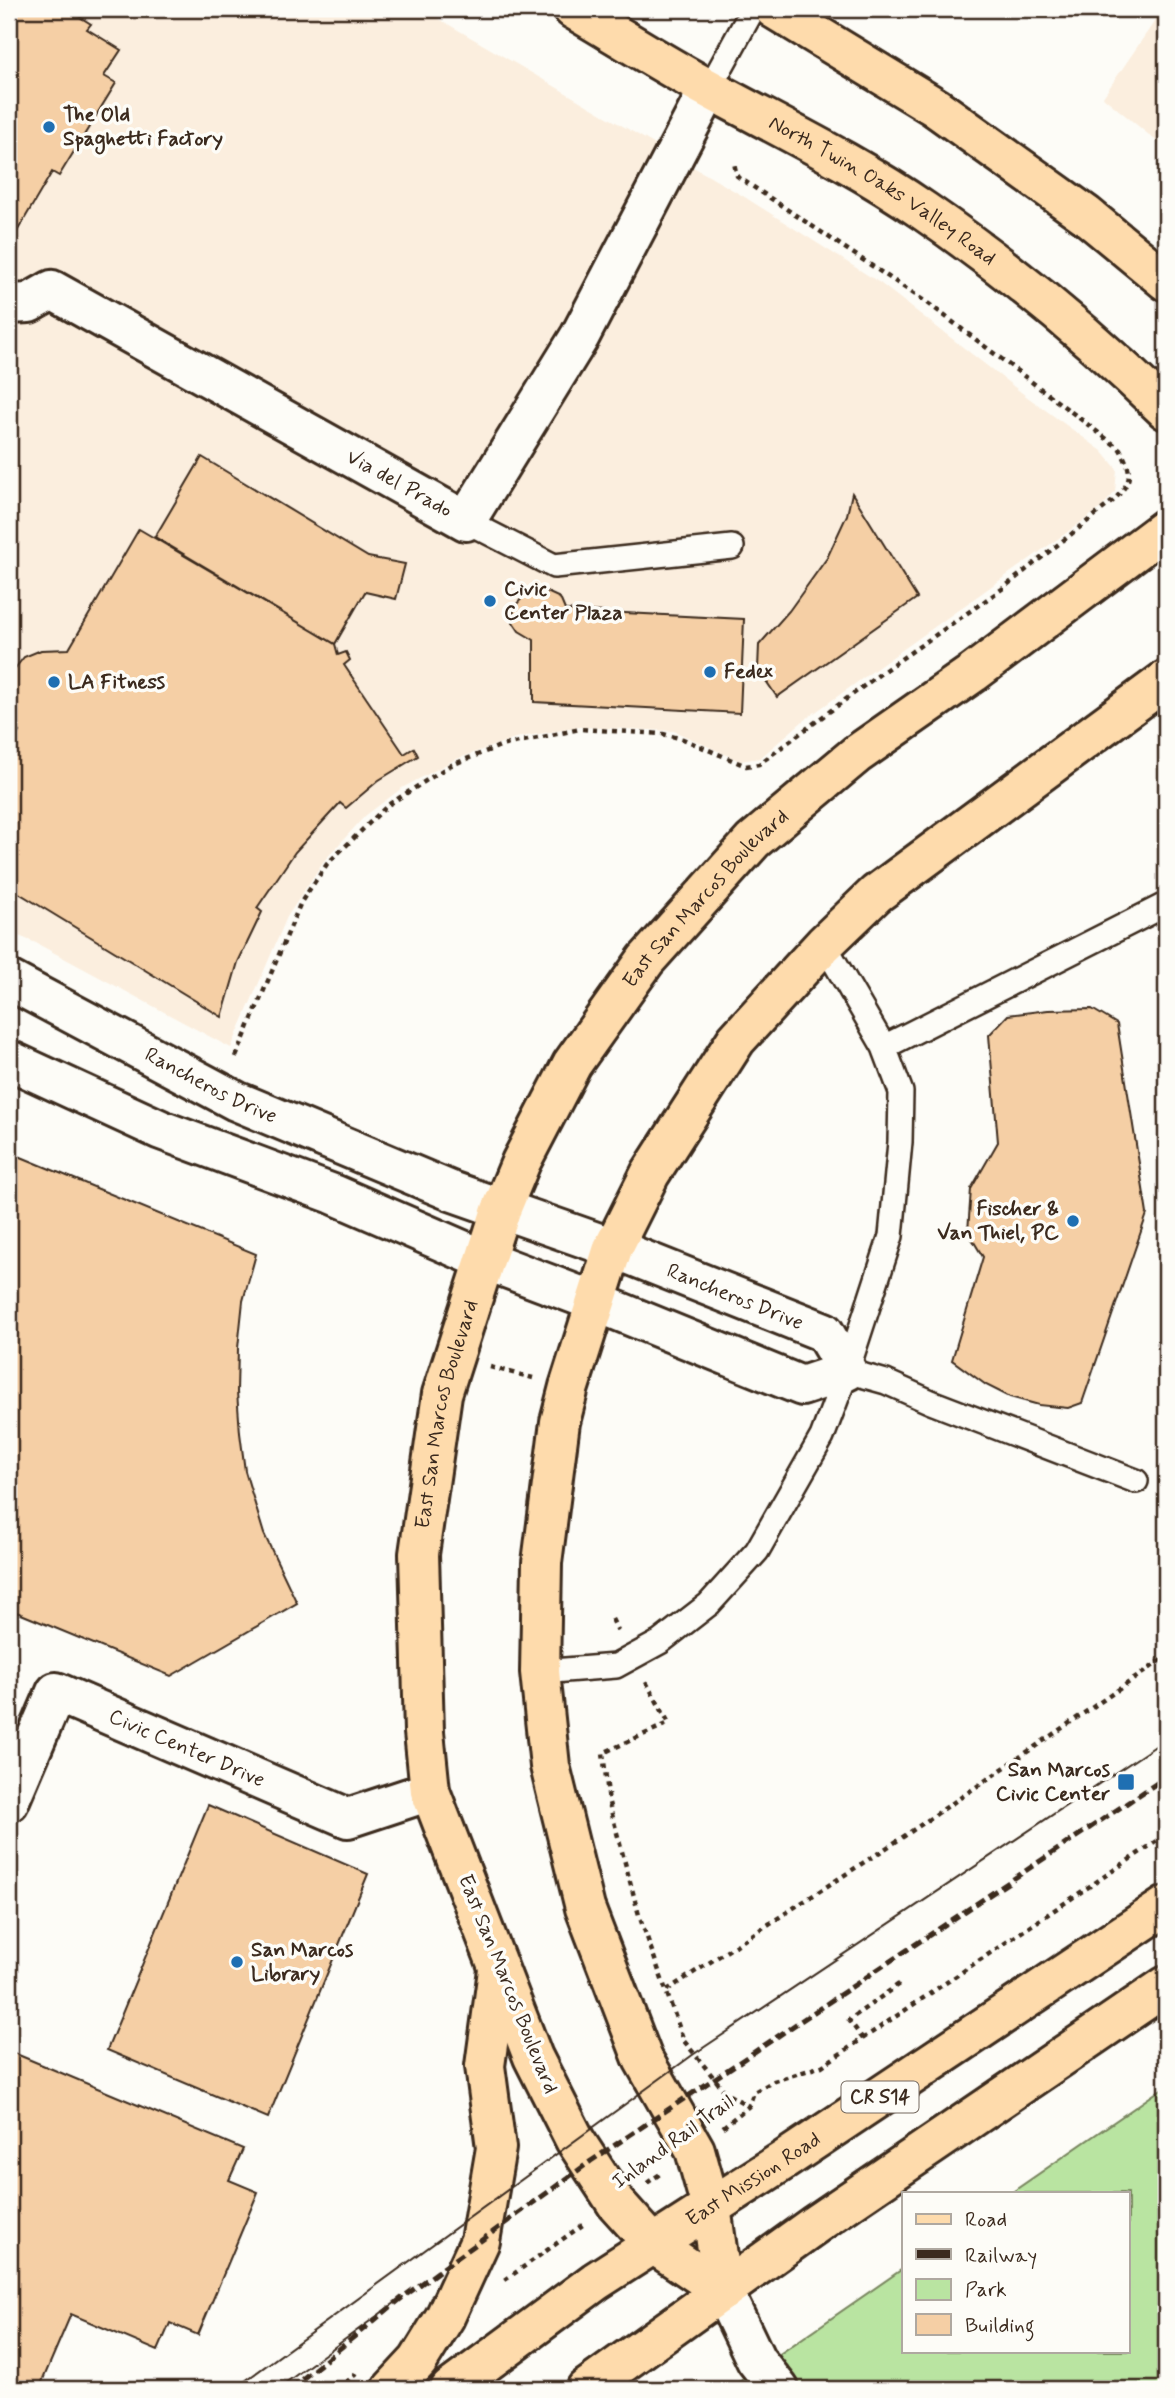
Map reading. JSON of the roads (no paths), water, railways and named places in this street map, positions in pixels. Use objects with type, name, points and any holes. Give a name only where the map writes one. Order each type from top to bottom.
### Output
[{"type":"main road","name":"North Twin Oaks Valley Road","points":[[573,9],[709,89],[832,154],[924,212],[1024,286],[1122,366],[1166,410]]},
{"type":"main road","points":[[774,9],[955,121],[1086,215],[1166,281]]},
{"type":"main road","name":"East San Marcos Boulevard","points":[[723,2291],[653,2244],[616,2203],[575,2140],[539,2068],[430,1791],[424,1732],[419,1554],[442,1394],[501,1210],[521,1162],[572,1065],[646,960],[753,841],[857,754],[974,673],[1166,528]]},
{"type":"main road","points":[[723,2291],[711,2207],[695,2150],[643,2059],[585,1908],[550,1766],[540,1672],[542,1563],[560,1422],[613,1248],[650,1174],[736,1040],[824,944],[876,894],[1166,680]]},
{"type":"main road","name":"East Mission Road","points":[[450,2389],[596,2281],[1166,1906]]},
{"type":"main road","points":[[379,2377],[418,2361],[445,2317],[481,2241],[496,2148],[485,2066],[499,1968]]},
{"type":"main road","points":[[586,2389],[816,2224],[1166,1986]]},
{"type":"street","name":"Via del Prado","points":[[9,304],[29,303],[52,290],[466,521],[580,336],[709,89]]},
{"type":"street","name":"Rancheros Drive","points":[[9,980],[236,1101],[501,1210],[613,1248],[824,1332],[848,1371]]},
{"type":"street","points":[[9,1060],[161,1130],[333,1194],[485,1260],[802,1386],[848,1371]]},
{"type":"street","name":"Civic Center Drive","points":[[9,1802],[56,1692],[348,1818],[430,1791]]},
{"type":"street","points":[[723,2291],[757,2360],[779,2389]]},
{"type":"lane","points":[[709,89],[753,9]]},
{"type":"lane","points":[[466,521],[554,566],[732,547]]},
{"type":"lane","points":[[884,1047],[1164,905]]},
{"type":"lane","points":[[540,1672],[615,1666],[660,1642],[709,1604],[757,1551],[822,1437],[848,1371],[891,1236],[900,1142],[901,1092],[884,1047],[824,944]]},
{"type":"lane","points":[[848,1371],[886,1382],[931,1402],[1136,1480]]},
{"type":"tram line","points":[[234,2389],[694,2054],[1166,1739]]},
{"type":"tram line","points":[[277,2389],[403,2297]]},
{"type":"railway","points":[[290,2389],[403,2297],[591,2161],[1166,1777]]},
{"type":"place","name":"The Old Spaghetti Factory","points":[[49,127]]},
{"type":"place","name":"Civic Center Plaza","points":[[490,601]]},
{"type":"place","name":"Fedex","points":[[710,672]]},
{"type":"place","name":"LA Fitness","points":[[54,682]]},
{"type":"place","name":"Fischer & Van Thiel, PC","points":[[1073,1221]]},
{"type":"place","name":"San Marcos Civic Center","points":[[1126,1782]]},
{"type":"place","name":"San Marcos Library","points":[[237,1962]]}]
